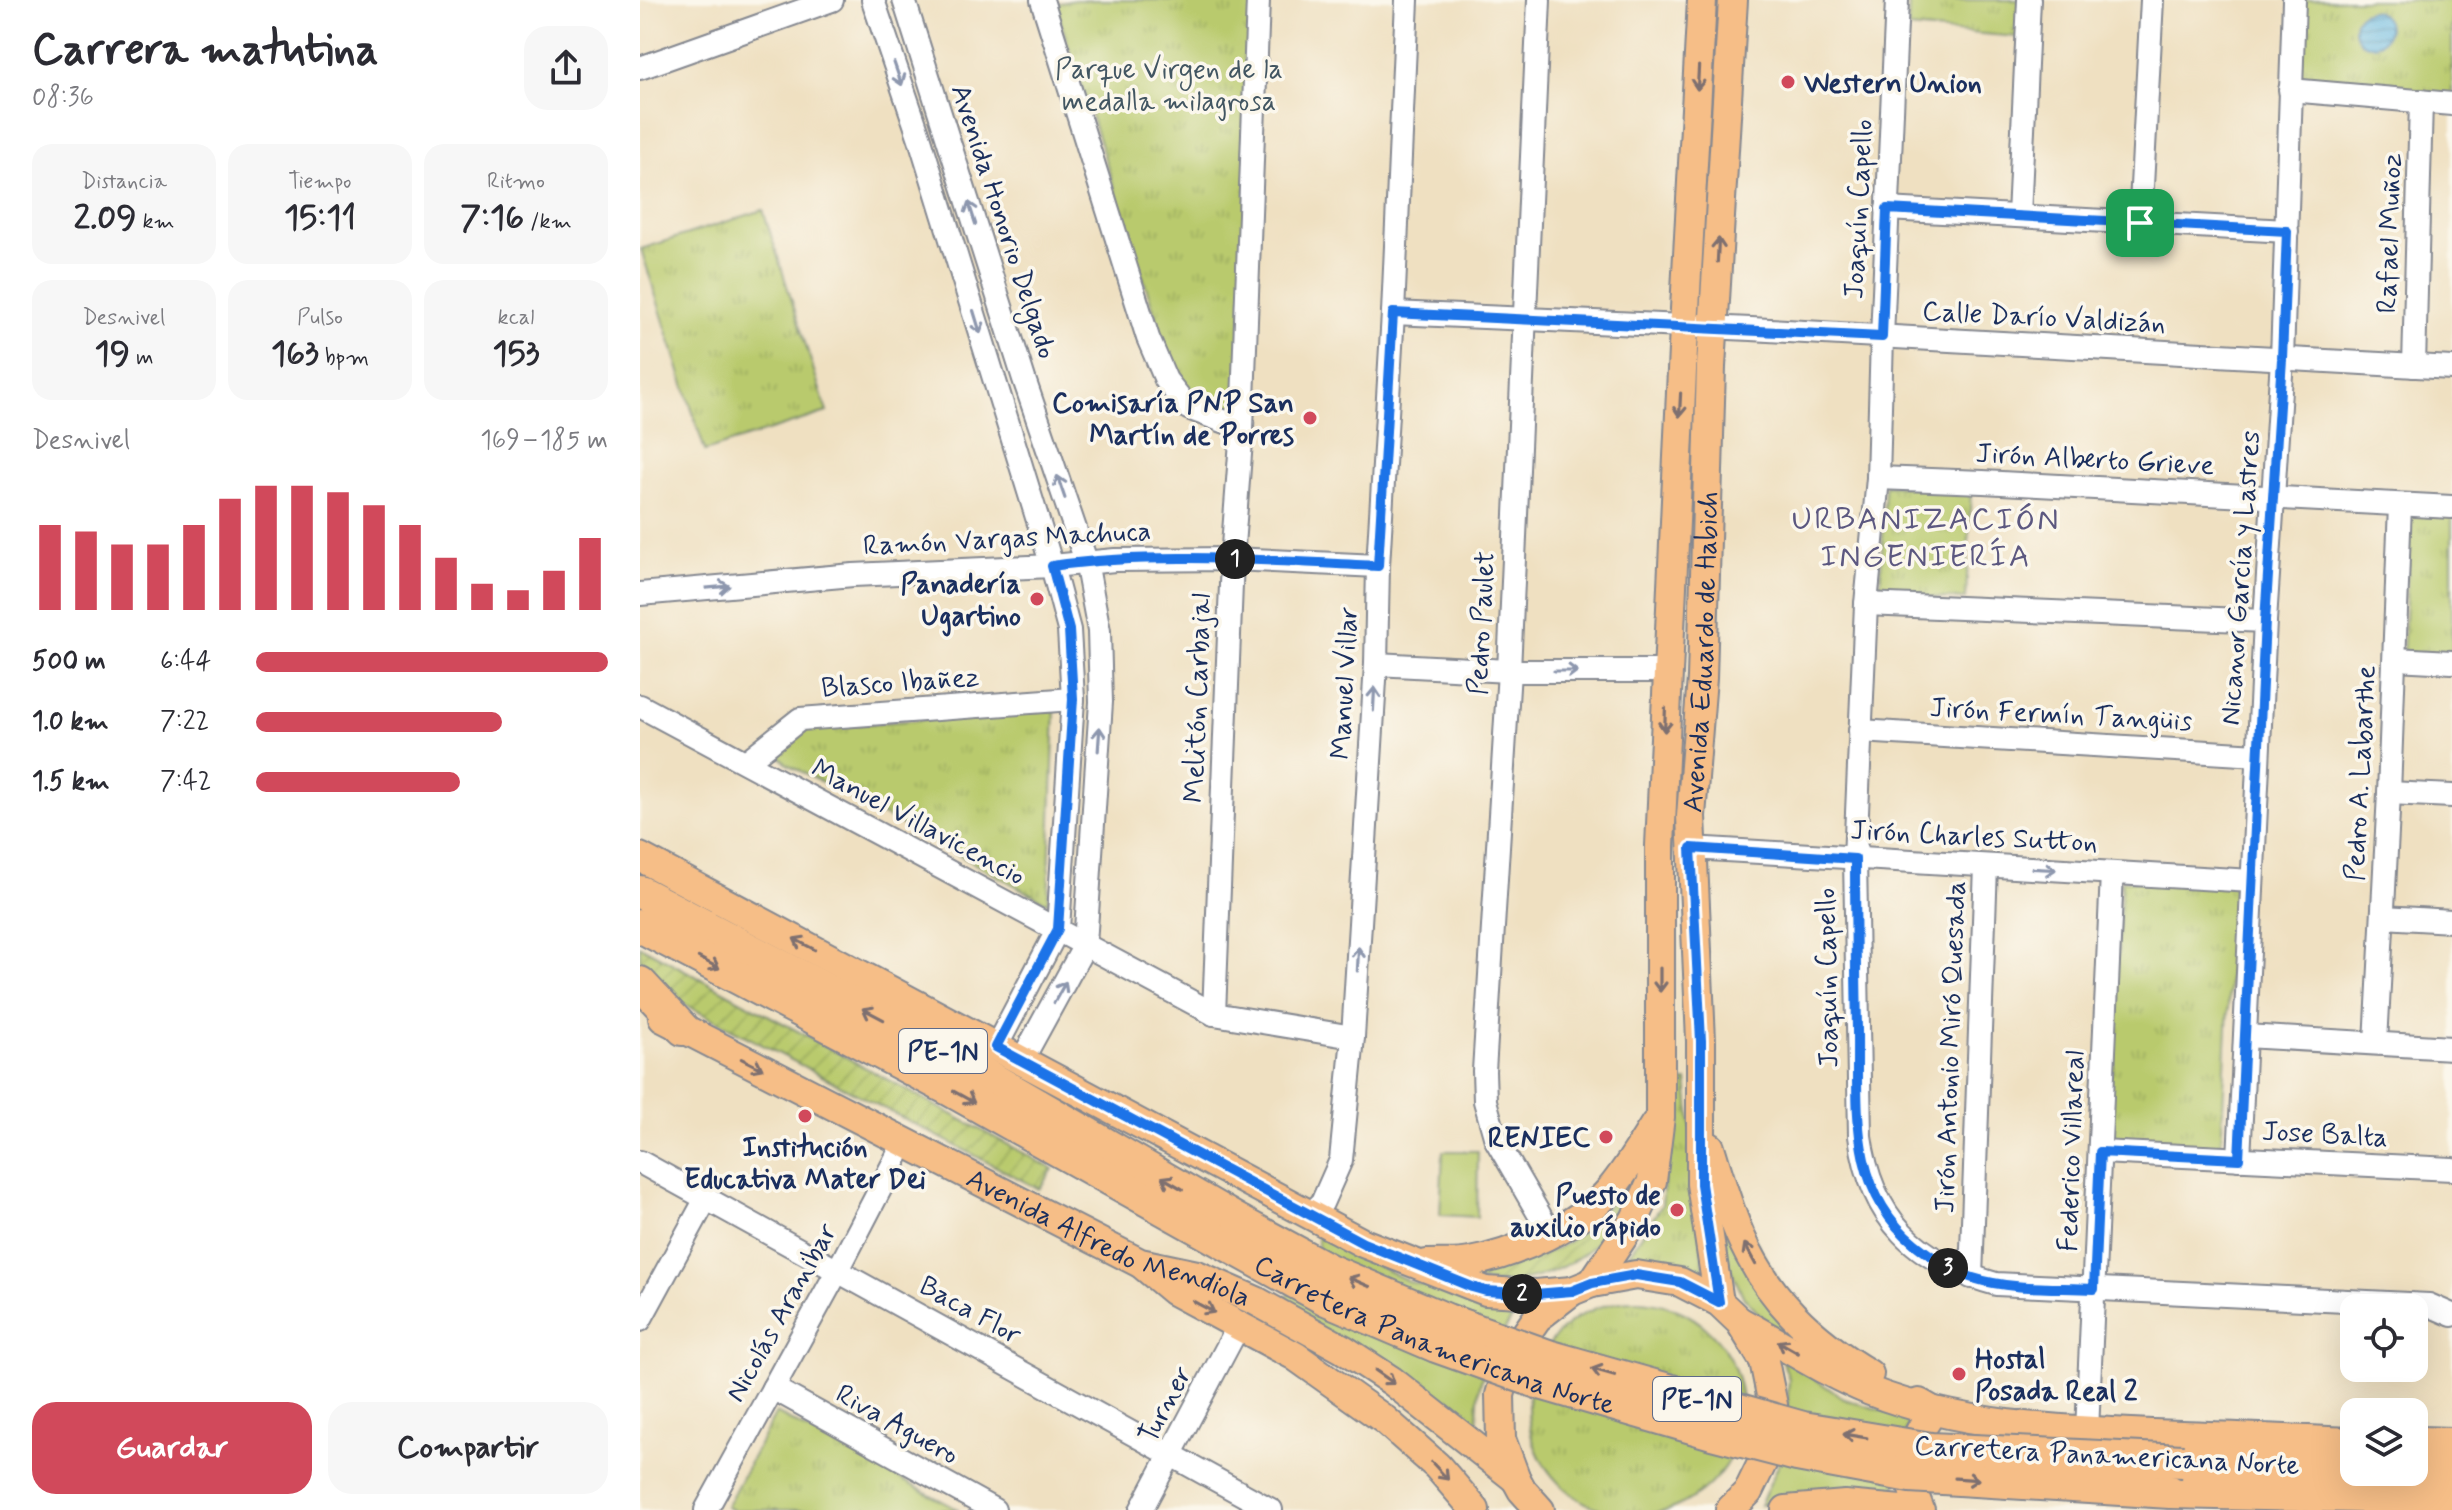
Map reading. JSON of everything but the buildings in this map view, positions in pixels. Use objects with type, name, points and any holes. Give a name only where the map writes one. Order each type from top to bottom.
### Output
[{"type":"highway","name":"Carretera Panamericana Norte","points":[[640,892],[958,1059],[1235,1234],[1326,1299],[1436,1346],[1540,1383],[1797,1455],[1910,1476],[2170,1492],[2452,1498]]},
{"type":"highway","name":"Carretera Panamericana Norte","points":[[640,926],[949,1089],[1235,1234],[1447,1320],[1551,1357],[1789,1424],[1931,1449],[2340,1465]]},
{"type":"highway","points":[[640,983],[683,1029]]},
{"type":"highway","points":[[2428,1451],[2452,1468]]},
{"type":"main road","name":"Avenida Eduardo de Habich","points":[[1582,1287],[1635,1219],[1652,1181],[1660,1117],[1660,846],[1702,0]]},
{"type":"main road","name":"Avenida Eduardo de Habich","points":[[1719,1302],[1701,1184],[1701,1062],[1691,816],[1702,678],[1714,327],[1733,0]]},
{"type":"main road","points":[[640,857],[1309,1215],[1413,1264],[1486,1291],[1535,1294],[1636,1275],[1680,1282],[1719,1302],[1740,1322],[1764,1361],[1773,1405],[1768,1451],[1748,1492],[1730,1510]]},
{"type":"main road","name":"Avenida Alfredo Mendiola","points":[[640,1005],[1140,1263],[1197,1275],[1256,1301],[1343,1349],[1392,1381],[1527,1497]]},
{"type":"main road","points":[[1660,1064],[1673,1079],[1682,1080],[1701,1062]]},
{"type":"main road","points":[[1413,1264],[1469,1263],[1510,1251],[1585,1214],[1609,1191],[1660,1117]]},
{"type":"main road","points":[[1700,1120],[1733,1219],[1766,1283],[1811,1335],[1841,1357],[1933,1411]]},
{"type":"main road","points":[[1256,1301],[1275,1293],[1288,1282],[1300,1264],[1307,1245],[1309,1215]]},
{"type":"main road","points":[[1140,1263],[1174,1291],[1295,1356],[1385,1420],[1437,1466],[1475,1510]]},
{"type":"main road","points":[[1527,1497],[1501,1439],[1500,1395],[1512,1354],[1537,1318],[1582,1287]]},
{"type":"main road","points":[[1740,1322],[1830,1373],[1871,1391],[1933,1411],[2087,1431],[2340,1441]]},
{"type":"main road","points":[[1920,1510],[1912,1492],[1909,1470],[1912,1449],[1920,1428],[1933,1411]]},
{"type":"main road","points":[[1786,1510],[1845,1505],[1901,1510]]},
{"type":"street","points":[[640,68],[832,0]]},
{"type":"street","name":"Avenida Honorio Delgado","points":[[873,0],[925,154],[1069,630],[1073,699],[1058,929],[996,1047]]},
{"type":"street","name":"Avenida Honorio Delgado","points":[[904,0],[1024,379],[1086,561],[1099,631],[1101,702],[1085,945],[1022,1060]]},
{"type":"street","points":[[1042,0],[1148,338],[1166,380],[1188,408],[1242,428]]},
{"type":"street","name":"Melitón Carbajal","points":[[1214,1014],[1232,559],[1242,428],[1258,0]]},
{"type":"street","name":"Manuel Villar","points":[[1309,1215],[1322,1203],[1341,1160],[1353,1037],[1376,664],[1378,566],[1407,0]]},
{"type":"street","name":"Pedro Paulet","points":[[1539,0],[1509,671],[1484,1071],[1485,1101],[1496,1140],[1550,1233]]},
{"type":"street","name":"Joaquín Capello","points":[[1897,0],[1878,478],[1866,604],[1855,859],[1858,1099],[1864,1164],[1873,1190],[1886,1214],[1901,1232],[1947,1267],[1996,1284],[2429,1305],[2452,1315]]},
{"type":"street","points":[[2019,216],[2029,0]]},
{"type":"street","points":[[2140,223],[2152,0]]},
{"type":"street","name":"Nicanor García y Lastres","points":[[2239,1159],[2265,621],[2282,359],[2294,0]]},
{"type":"street","points":[[2290,90],[2452,104]]},
{"type":"street","name":"Rafael Muñoz","points":[[2414,366],[2421,101]]},
{"type":"street","points":[[1887,209],[2287,231]]},
{"type":"street","name":"Calle Darío Valdizán","points":[[1393,313],[1714,327],[2452,368]]},
{"type":"street","name":"Jirón Alberto Grieve","points":[[1878,478],[2452,507]]},
{"type":"street","name":"Pedro A. Labarthe","points":[[2376,1043],[2400,505]]},
{"type":"street","name":"Ramón Vargas Machuca","points":[[640,594],[853,575],[1052,566],[1086,561],[1232,559],[1378,566]]},
{"type":"street","points":[[1866,604],[2265,621]]},
{"type":"street","points":[[2395,659],[2452,662]]},
{"type":"street","points":[[1376,664],[1509,671],[1667,671]]},
{"type":"street","name":"Blasco Ibañez","points":[[746,762],[800,719],[1073,699]]},
{"type":"street","name":"Manuel Villavicencio","points":[[640,706],[1214,1014],[1353,1037]]},
{"type":"street","name":"Jirón Fermín Tangüis","points":[[1860,731],[2258,755]]},
{"type":"street","points":[[2389,793],[2452,796]]},
{"type":"street","name":"Jirón Charles Sutton","points":[[1691,848],[2252,881]]},
{"type":"street","name":"Jirón Antonio Miró Quesada","points":[[1971,1277],[1986,866]]},
{"type":"street","name":"Federico Villareal","points":[[2087,1431],[2112,873]]},
{"type":"street","points":[[2383,917],[2452,921]]},
{"type":"street","points":[[2245,1036],[2452,1048]]},
{"type":"street","name":"Nicolás Aranibar","points":[[706,1510],[904,1143]]},
{"type":"street","name":"Jose Balta","points":[[2100,1152],[2452,1169]]},
{"type":"street","name":"Baca Flor","points":[[640,1162],[1271,1510]]},
{"type":"street","points":[[640,1320],[707,1197]]},
{"type":"street","name":"Turner","points":[[1141,1510],[1239,1325]]},
{"type":"street","name":"Riva Aguero","points":[[773,1388],[994,1510]]},
{"type":"street","points":[[2428,1446],[2452,1423]]},
{"type":"green space","name":"Parque Virgen de la medalla milagrosa","points":[[1075,0],[1256,0],[1238,405],[1230,411],[1193,395],[1181,383],[1171,364],[1055,4]]},
{"type":"green space","points":[[1909,0],[2020,0],[2018,37],[1908,28]]},
{"type":"green space","points":[[2294,0],[2452,0],[2452,104],[2290,90]]},
{"type":"green space","points":[[763,210],[827,412],[705,451],[641,249]]},
{"type":"green space","points":[[1885,485],[1971,489],[1966,599],[1880,595]]},
{"type":"green space","points":[[2411,511],[2452,513],[2452,655],[2403,653]]},
{"type":"green space","points":[[1055,709],[1048,903],[787,764],[772,747],[804,729]]},
{"type":"green space","points":[[2122,880],[2234,885],[2221,1148],[2106,1142]]},
{"type":"green space","points":[[640,946],[1053,1169],[1039,1189],[678,1001],[640,968]]},
{"type":"green space","points":[[1687,1081],[1704,1270],[1676,1261],[1629,1254],[1662,1205],[1672,1085]]},
{"type":"green space","points":[[1443,1151],[1478,1151],[1477,1217],[1440,1215]]},
{"type":"green space","points":[[1636,1169],[1620,1214],[1607,1232],[1571,1262],[1528,1279],[1504,1283],[1461,1277],[1530,1260],[1568,1242],[1597,1218]]},
{"type":"green space","points":[[1717,1175],[1822,1353],[1768,1324],[1743,1296],[1731,1270],[1717,1224]]},
{"type":"green space","points":[[1317,1236],[1410,1282],[1521,1306],[1496,1346],[1481,1381],[1477,1404],[1478,1447],[1275,1304],[1289,1295],[1318,1247]]},
{"type":"green space","points":[[1635,1301],[1656,1304],[1694,1319],[1724,1349],[1739,1387],[1742,1408],[1739,1429],[1724,1467],[1694,1497],[1659,1511],[1611,1511],[1576,1497],[1546,1467],[1531,1429],[1528,1408],[1531,1387],[1546,1349],[1576,1319],[1614,1304]]},
{"type":"green space","points":[[1780,1354],[1844,1399],[1910,1419],[1894,1496],[1838,1493],[1760,1505],[1777,1468],[1785,1439],[1789,1379]]},
{"type":"green space","points":[[776,1413],[959,1510],[733,1510],[726,1507]]},
{"type":"water","points":[[2371,11],[2383,16],[2388,28],[2383,40],[2371,45],[2359,40],[2354,28],[2359,16]]},
{"type":"place","name":"Western Union","points":[[1788,82]]},
{"type":"place","name":"Comisaría PNP San Martín de Porres","points":[[1310,418]]},
{"type":"place","name":"Panadería Ugartino","points":[[1037,599]]},
{"type":"place","name":"Institución Educativa Mater Dei","points":[[805,1116]]},
{"type":"place","name":"RENIEC","points":[[1606,1137]]},
{"type":"place","name":"Puesto de auxilio rápido","points":[[1677,1210]]},
{"type":"place","name":"Hostal Posada Real 2","points":[[1959,1374]]},
{"type":"district","name":"URBANIZACIÓN INGENIERÍA","points":[[1926,536]]},
{"type":"route","points":[[1887,209],[2140,223],[2287,231],[2282,359],[2265,621],[2239,1159],[2100,1152],[2094,1289],[1996,1284],[1971,1277],[1947,1267],[1923,1251],[1886,1214],[1864,1164],[1860,1136],[1855,859],[1691,848],[1701,1041],[1701,1184],[1719,1302],[1680,1282],[1636,1275],[1592,1283],[1572,1291],[1535,1294],[1486,1291],[1472,1287],[1363,1243],[996,1047],[1058,929],[1073,699],[1069,630],[1052,566],[1086,561],[1232,559],[1378,566],[1393,313],[1882,337],[1887,209]]}]
